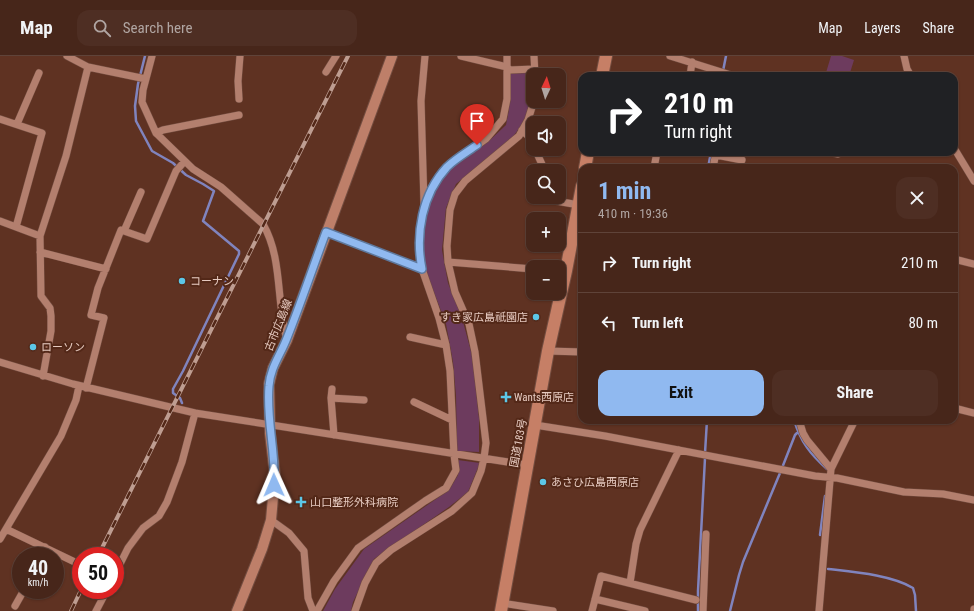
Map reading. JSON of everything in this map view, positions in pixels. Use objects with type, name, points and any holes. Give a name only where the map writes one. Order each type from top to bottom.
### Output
[{"type":"highway","points":[[603,72],[606,56]]},
{"type":"highway","name":"国道183号","points":[[565,260],[578,208]]},
{"type":"highway","name":"国道183号","points":[[501,607],[557,300]]},
{"type":"main road","name":"古市広島線","points":[[237,611],[262,549],[271,520],[275,475],[270,424],[269,384],[273,368],[287,340],[392,56]]},
{"type":"street","points":[[68,56],[88,67],[146,79]]},
{"type":"street","points":[[152,56],[142,102],[156,133],[184,162],[221,187],[263,224],[268,232],[273,247],[281,298],[282,323],[287,340]]},
{"type":"street","points":[[239,100],[238,81],[240,56]]},
{"type":"street","points":[[326,72],[336,56]]},
{"type":"street","points":[[317,611],[334,581],[358,548],[446,488],[456,470],[450,372],[446,345],[439,318],[422,269],[420,256],[420,234],[424,206],[421,101],[425,56]]},
{"type":"street","points":[[461,56],[507,67],[510,70],[526,71]]},
{"type":"street","points":[[424,206],[430,190],[447,167],[486,139],[503,119],[507,99],[507,56]]},
{"type":"street","points":[[534,56],[534,68]]},
{"type":"street","points":[[670,56],[692,62],[718,72]]},
{"type":"street","points":[[904,56],[909,72]]},
{"type":"street","points":[[691,72],[692,62]]},
{"type":"street","points":[[43,376],[51,331],[52,316],[50,308],[41,296],[40,236],[66,156],[88,67]]},
{"type":"street","points":[[17,124],[39,73]]},
{"type":"street","points":[[355,611],[365,583],[376,563],[391,550],[452,511],[472,493],[481,471],[486,443],[476,352],[469,324],[455,292],[448,262],[447,246],[450,210],[455,194],[465,181],[519,136],[528,120],[532,108]]},
{"type":"street","points":[[156,133],[163,130],[239,116]]},
{"type":"street","points":[[0,119],[42,133],[16,227]]},
{"type":"street","points":[[522,130],[526,134]]},
{"type":"street","points":[[958,155],[974,181]]},
{"type":"street","points":[[725,156],[742,160]]},
{"type":"street","points":[[86,388],[104,318],[91,314],[121,230],[147,239],[176,171],[184,162]]},
{"type":"street","points":[[124,231],[141,192]]},
{"type":"street","points":[[566,202],[578,204]]},
{"type":"street","points":[[0,221],[40,236]]},
{"type":"street","points":[[326,232],[422,269]]},
{"type":"street","points":[[40,252],[106,269]]},
{"type":"street","points":[[958,260],[974,264]]},
{"type":"street","points":[[448,262],[526,268]]},
{"type":"street","points":[[410,337],[446,345]]},
{"type":"street","points":[[548,351],[578,352]]},
{"type":"street","points":[[0,362],[86,388],[195,413],[527,465]]},
{"type":"street","points":[[0,539],[61,436],[76,400],[79,386]]},
{"type":"street","points":[[332,389],[331,398],[334,435]]},
{"type":"street","points":[[331,398],[364,400]]},
{"type":"street","points":[[414,402],[452,420]]},
{"type":"street","points":[[958,409],[974,413]]},
{"type":"street","points":[[124,556],[143,528],[158,516],[167,502],[182,462],[195,413]]},
{"type":"street","points":[[800,424],[802,433],[831,469]]},
{"type":"street","points":[[819,611],[831,469],[853,424]]},
{"type":"street","points":[[534,425],[605,436],[815,476],[837,478],[904,492],[943,494],[974,500]]},
{"type":"street","points":[[630,584],[636,544],[640,530],[679,450]]},
{"type":"street","points":[[271,520],[289,533],[304,551],[308,598],[313,611]]},
{"type":"street","points":[[6,529],[45,547]]},
{"type":"street","points":[[703,611],[706,534]]},
{"type":"street","points":[[592,611],[601,576],[696,600]]},
{"type":"street","points":[[15,606],[19,599]]},
{"type":"street","points":[[96,611],[102,599]]},
{"type":"street","points":[[595,599],[645,611]]},
{"type":"street","points":[[501,607],[553,611]]},
{"type":"shaded area","points":[[831,56],[842,56],[854,60],[850,72],[826,72]]},
{"type":"shaded area","points":[[510,73],[526,73],[526,108],[530,108],[525,120],[513,137],[456,184],[446,208],[442,250],[448,283],[462,318],[472,355],[479,418],[479,452],[457,451],[456,396],[453,362],[446,324],[425,269],[423,244],[428,205],[442,178],[458,162],[489,141],[506,125],[509,109]]},
{"type":"shaded area","points":[[458,460],[480,463],[468,492],[374,559],[353,602],[351,611],[323,611],[335,589],[364,549],[449,490],[458,475]]},
{"type":"waterway","points":[[145,56],[138,84],[135,106],[136,121],[152,151],[173,163],[186,175],[214,191],[203,221],[239,251],[239,254],[173,389],[173,393],[180,398],[182,403]]},
{"type":"waterway","points":[[723,72],[726,56]]},
{"type":"waterway","points":[[709,164],[710,156]]},
{"type":"waterway","points":[[705,453],[707,424]]},
{"type":"waterway","points":[[796,424],[807,447],[827,469]]},
{"type":"waterway","points":[[782,468],[797,433]]},
{"type":"waterway","points":[[698,611],[705,458]]},
{"type":"waterway","points":[[730,611],[743,562],[780,473]]},
{"type":"waterway","points":[[820,535],[825,496]]},
{"type":"waterway","points":[[828,569],[883,577],[913,588],[916,611]]},
{"type":"railway","points":[[102,547],[348,56]]},
{"type":"railway","points":[[71,611],[77,599]]},
{"type":"place","name":"コーナン","points":[[182,281]]},
{"type":"place","name":"すき家広島祇園店","points":[[536,317]]},
{"type":"place","name":"ローソン","points":[[33,347]]},
{"type":"place","name":"Wants西原店","points":[[506,397]]},
{"type":"place","name":"あさひ広島西原店","points":[[543,482]]},
{"type":"place","name":"山口整形外科病院","points":[[301,502]]},
{"type":"route","points":[[274,485],[275,475],[268,400],[269,384],[273,368],[287,340],[326,232],[422,269],[420,256],[420,234],[424,206],[430,190],[447,167],[477,145]]}]
